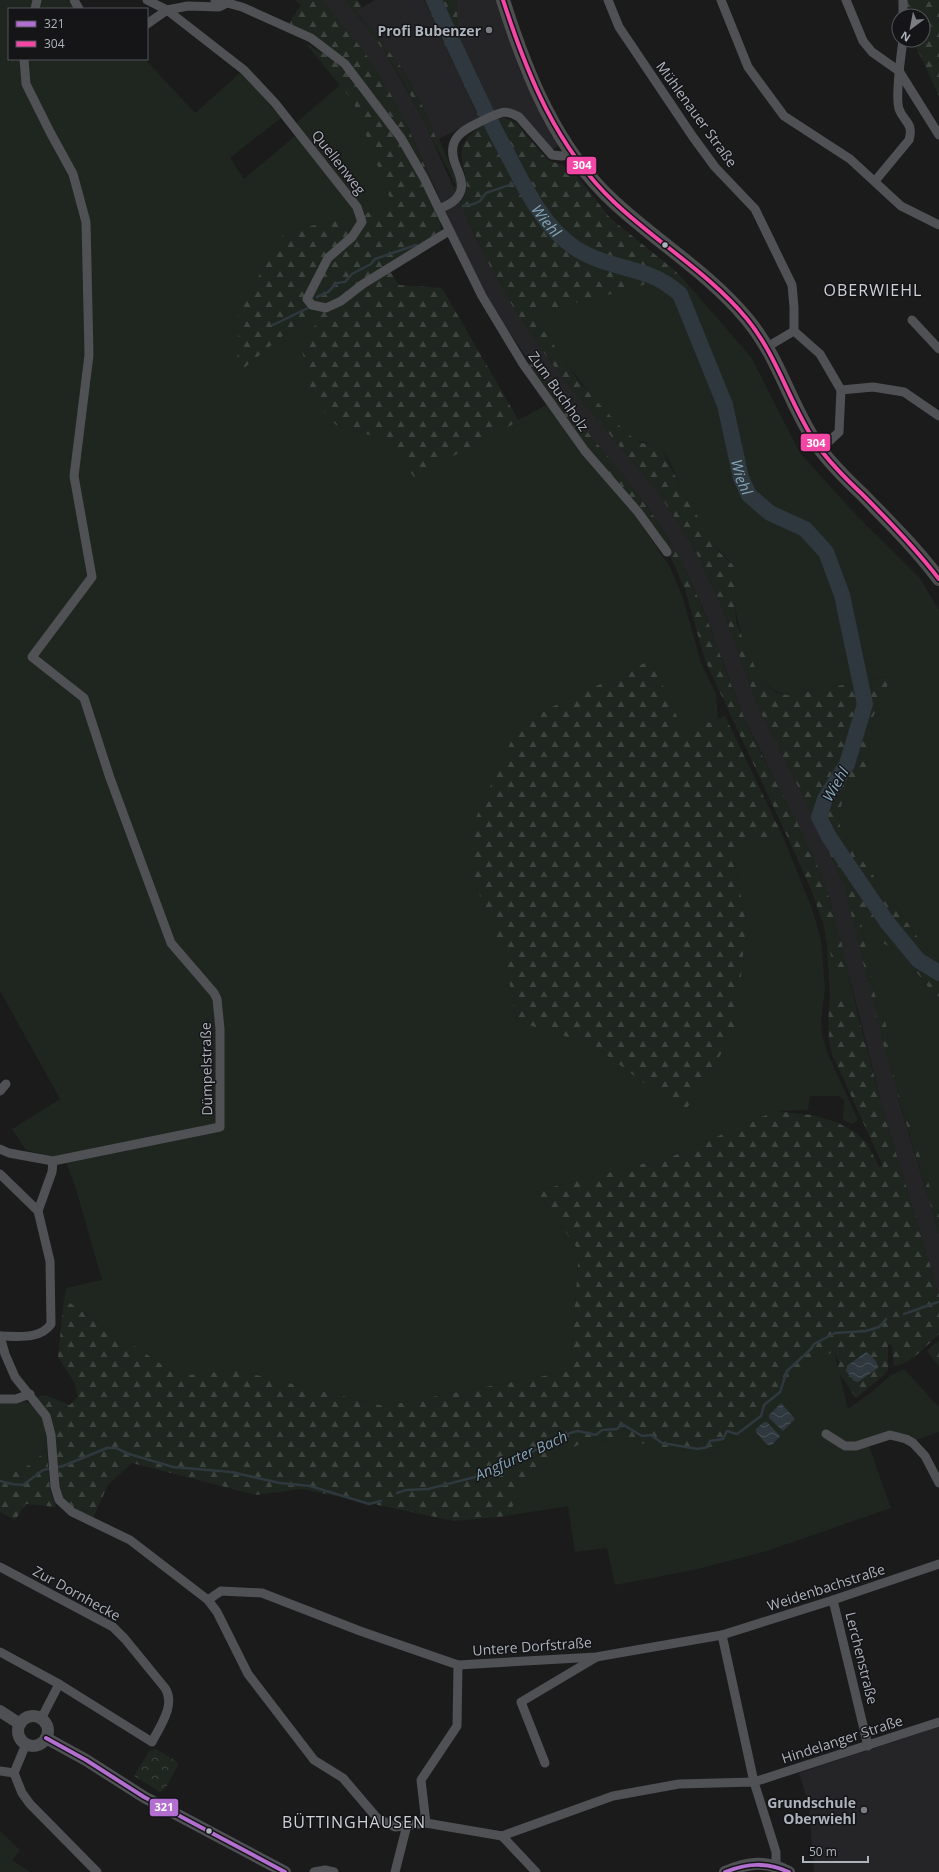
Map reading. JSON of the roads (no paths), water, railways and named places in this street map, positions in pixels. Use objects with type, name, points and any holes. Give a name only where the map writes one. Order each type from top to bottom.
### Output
[{"type":"main road","points":[[503,0],[516,41],[536,90],[552,123],[592,180],[612,200],[723,293],[748,319],[767,347],[799,414],[821,449],[843,475],[906,539],[939,579]]},
{"type":"main road","points":[[0,1711],[20,1724]]},
{"type":"main road","points":[[30,1717],[41,1719],[46,1723],[48,1729],[46,1738],[39,1745],[32,1746],[26,1744],[19,1735],[20,1724],[30,1717]]},
{"type":"main road","points":[[46,1738],[86,1760],[144,1797],[285,1872]]},
{"type":"main road","points":[[725,1872],[756,1863],[776,1865],[789,1872]]},
{"type":"street","points":[[147,0],[167,10]]},
{"type":"street","points":[[216,0],[252,11],[311,38],[345,64],[401,138],[424,178],[449,231]]},
{"type":"street","name":"Mühlenauer Straße","points":[[608,0],[619,27],[715,167],[755,209],[792,285],[794,331]]},
{"type":"street","points":[[721,0],[748,67],[784,116],[850,159],[901,206],[939,225]]},
{"type":"street","points":[[846,0],[863,41],[872,52],[900,71],[939,135]]},
{"type":"street","points":[[148,23],[167,10],[188,6],[219,7],[227,3]]},
{"type":"street","name":"Quellenweg","points":[[167,10],[244,70],[275,103],[357,207],[362,222],[352,237],[328,258],[307,299],[312,305],[326,308],[341,301],[362,284],[449,231]]},
{"type":"street","points":[[875,182],[909,140],[911,132],[910,125],[899,109],[902,48]]},
{"type":"street","name":"Dümpelstraße","points":[[0,1149],[9,1153],[53,1161],[220,1127],[220,1029],[217,999],[214,993],[171,943],[110,778],[84,698],[32,657],[92,577],[74,476],[89,355],[86,222],[73,174],[26,84],[24,60]]},
{"type":"street","points":[[439,209],[456,200],[461,189],[460,176],[452,152],[454,140],[464,130],[504,111],[519,117],[552,155],[562,156],[573,154]]},
{"type":"street","name":"Zum Buchholz","points":[[449,231],[482,296],[523,364],[585,451],[638,512],[667,552]]},
{"type":"street","points":[[912,320],[939,349]]},
{"type":"street","points":[[767,347],[794,331],[820,354],[841,390],[839,432],[829,444],[821,449]]},
{"type":"street","points":[[841,390],[873,387],[904,392],[939,416]]},
{"type":"street","points":[[38,1211],[52,1172],[53,1161]]},
{"type":"street","points":[[0,1174],[38,1211],[50,1260],[51,1324],[46,1331],[35,1335],[0,1336],[5,1354],[15,1377],[46,1416],[50,1435],[55,1488],[59,1500],[72,1512],[130,1540],[208,1600],[217,1612],[248,1674],[314,1760],[343,1778],[377,1818],[395,1827],[426,1824],[502,1836],[536,1872]]},
{"type":"street","points":[[0,1399],[16,1399],[30,1394]]},
{"type":"street","points":[[826,1434],[844,1446],[856,1446],[890,1435],[906,1439],[913,1443],[925,1456],[939,1483]]},
{"type":"street","name":"Weidenbachstraße","points":[[722,1635],[833,1600],[939,1564]]},
{"type":"street","name":"Zur Dornhecke","points":[[0,1568],[113,1627],[125,1639],[165,1688],[169,1696],[168,1708],[152,1742],[59,1684],[0,1652]]},
{"type":"street","name":"Untere Dorfstraße","points":[[208,1600],[221,1591],[262,1593],[360,1631],[458,1665],[596,1657],[722,1635]]},
{"type":"street","name":"Lerchenstraße","points":[[833,1600],[868,1746]]},
{"type":"street","points":[[722,1635],[754,1782],[776,1852],[776,1865]]},
{"type":"street","points":[[545,1763],[521,1702],[596,1657]]},
{"type":"street","points":[[426,1824],[421,1780],[457,1726],[458,1665]]},
{"type":"street","points":[[41,1719],[59,1684]]},
{"type":"street","name":"Hindelanger Straße","points":[[502,1836],[613,1796],[679,1784],[754,1782],[939,1722]]},
{"type":"street","points":[[26,1744],[14,1773],[22,1793],[30,1804],[97,1872]]},
{"type":"street","points":[[0,1771],[14,1773]]},
{"type":"street","points":[[395,1872],[407,1825]]},
{"type":"street","points":[[314,1872],[324,1870],[334,1872]]},
{"type":"water","points":[[866,1352],[874,1359],[878,1368],[858,1382],[854,1381],[846,1371],[847,1366]]},
{"type":"water","points":[[781,1403],[795,1419],[783,1431],[769,1418],[769,1415]]},
{"type":"water","points":[[764,1422],[767,1422],[780,1436],[772,1445],[767,1445],[756,1432],[756,1429]]},
{"type":"waterway","name":"Wiehl","points":[[434,0],[487,115],[535,205],[563,239],[575,248],[602,261],[653,277],[665,283],[680,294],[725,405],[741,478],[749,495],[770,513],[805,529],[826,552],[842,595],[865,704],[847,764],[825,799],[819,817],[829,837],[887,922],[918,960],[939,973]]},
{"type":"waterway","points":[[463,206],[480,201],[486,193],[521,181]]},
{"type":"waterway","points":[[317,297],[328,292],[337,283],[345,282],[352,274],[371,264],[375,259],[416,245]]},
{"type":"waterway","points":[[273,325],[308,308]]},
{"type":"waterway","name":"Angfurter Bach","points":[[904,1314],[938,1302]]},
{"type":"waterway","name":"Angfurter Bach","points":[[397,1493],[406,1490],[428,1489],[487,1474],[570,1433],[578,1431],[596,1435],[602,1430],[617,1429],[622,1424],[642,1436],[651,1435],[662,1443],[698,1449],[708,1447],[710,1441],[723,1439],[727,1431],[737,1434],[761,1416],[764,1405],[780,1392],[787,1371],[811,1349],[814,1344],[835,1333],[866,1331],[879,1327],[886,1319]]},
{"type":"waterway","name":"Angfurter Bach","points":[[0,1481],[23,1485],[43,1470],[63,1466],[107,1448],[116,1448],[129,1454],[173,1467],[231,1472],[280,1483],[310,1486],[369,1504],[381,1501]]},
{"type":"place","name":"Profi Bubenzer","points":[[489,30]]},
{"type":"place","name":"Grundschule Oberwiehl","points":[[864,1810]]},
{"type":"district","name":"OBERWIEHL","points":[[873,290]]},
{"type":"district","name":"BÜTTINGHAUSEN","points":[[354,1822]]}]
